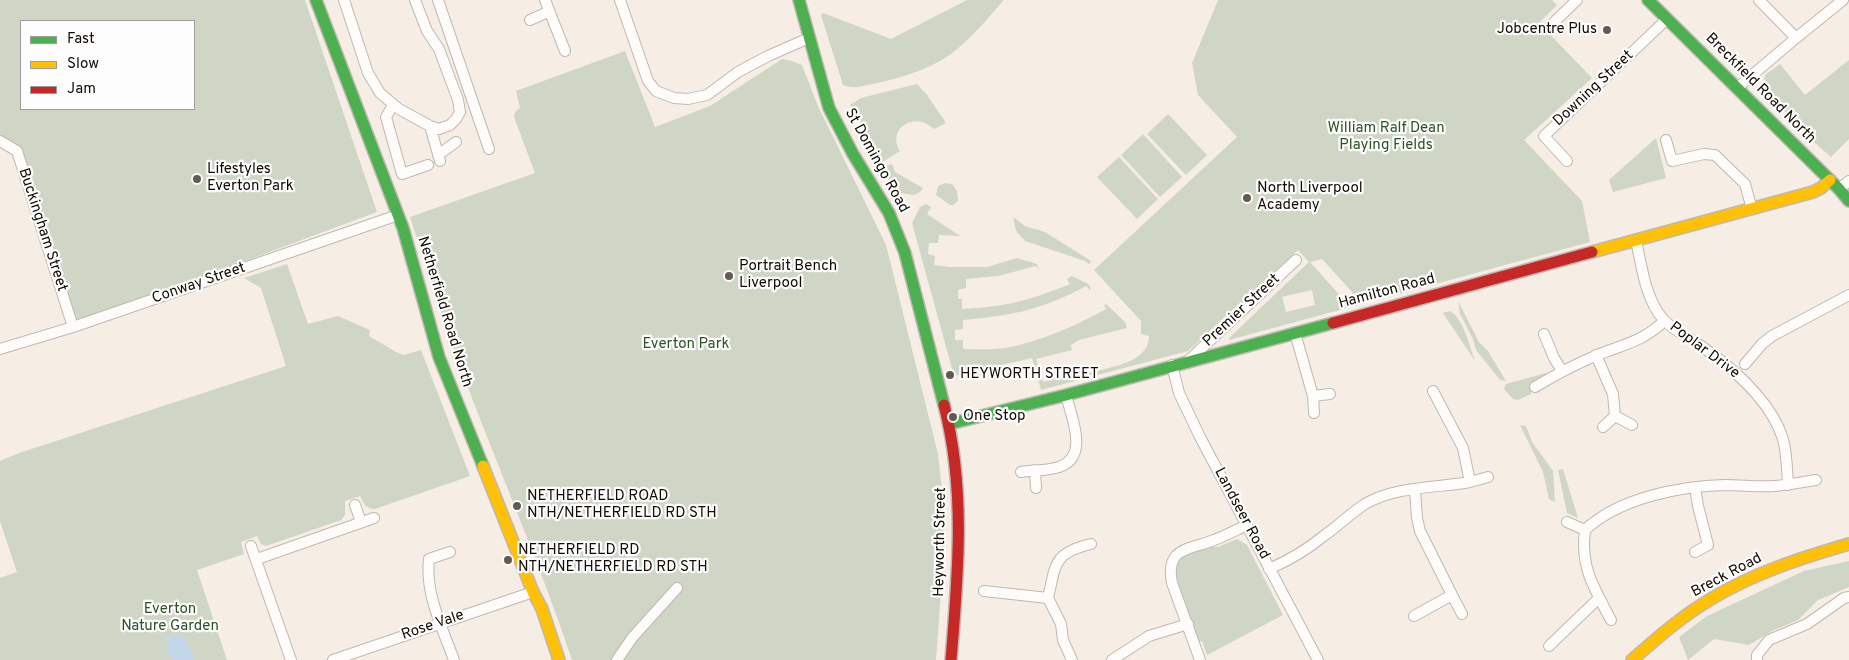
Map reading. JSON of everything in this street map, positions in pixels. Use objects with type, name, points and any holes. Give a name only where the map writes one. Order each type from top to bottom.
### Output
[{"type":"street","name":"Netherfield Road North","points":[[316,0],[403,228],[439,357],[533,592],[542,609],[559,660]]},
{"type":"street","points":[[344,0],[372,81],[380,93],[393,105],[430,126],[439,129],[450,125],[456,119],[460,112],[458,100],[439,49],[427,31],[415,0]]},
{"type":"street","points":[[438,0],[489,149]]},
{"type":"street","points":[[544,0],[564,51]]},
{"type":"street","points":[[620,0],[648,81],[656,91],[674,98],[707,95],[738,72],[809,38]]},
{"type":"street","name":"St Domingo Road","points":[[799,0],[829,108],[853,154],[889,213],[905,253],[949,424]]},
{"type":"street","points":[[1548,28],[1577,0]]},
{"type":"street","name":"Breckfield Road North","points":[[1650,0],[1849,201]]},
{"type":"street","points":[[1759,0],[1796,38]]},
{"type":"street","points":[[1737,88],[1843,0]]},
{"type":"street","points":[[530,20],[548,12]]},
{"type":"street","name":"Downing Street","points":[[1567,160],[1544,136],[1667,19]]},
{"type":"street","points":[[393,105],[386,117],[402,174],[428,165]]},
{"type":"street","points":[[430,126],[439,158],[456,142]]},
{"type":"street","points":[[1666,140],[1672,161],[1704,154],[1715,155],[1744,184],[1752,209]]},
{"type":"street","name":"Buckingham Street","points":[[0,141],[16,151],[73,327]]},
{"type":"street","name":"Hamilton Road","points":[[949,424],[1066,395],[1752,209],[1813,192],[1830,180]]},
{"type":"street","points":[[1839,189],[1849,181]]},
{"type":"street","name":"Conway Street","points":[[0,349],[73,327],[398,215]]},
{"type":"street","name":"Poplar Drive","points":[[1636,241],[1651,302],[1664,321],[1737,374],[1758,397],[1777,425],[1783,440],[1788,485]]},
{"type":"street","name":"Premier Street","points":[[1188,361],[1296,260]]},
{"type":"street","points":[[1745,364],[1762,344],[1772,336],[1849,295]]},
{"type":"street","points":[[1535,387],[1562,371],[1646,337],[1664,321]]},
{"type":"street","points":[[1295,333],[1313,396],[1314,413]]},
{"type":"street","points":[[1544,334],[1554,358],[1562,371]]},
{"type":"street","points":[[1596,356],[1613,394],[1614,416]]},
{"type":"street","name":"Landseer Road","points":[[1172,365],[1179,393],[1188,412],[1318,660]]},
{"type":"street","points":[[1433,391],[1463,448],[1470,482]]},
{"type":"street","points":[[1313,396],[1330,394]]},
{"type":"street","points":[[1020,472],[1057,468],[1064,465],[1075,454],[1076,438],[1066,395]]},
{"type":"street","points":[[1614,416],[1632,425]]},
{"type":"street","points":[[1603,426],[1614,416]]},
{"type":"street","name":"Heyworth Street","points":[[949,424],[958,494],[959,563],[951,660]]},
{"type":"street","points":[[1035,470],[1036,488]]},
{"type":"street","points":[[1269,569],[1299,555],[1365,504],[1382,496],[1470,482],[1488,477]]},
{"type":"street","points":[[1611,620],[1599,598],[1583,556],[1585,530],[1595,521],[1627,504],[1672,491],[1696,487],[1788,485],[1816,480]]},
{"type":"street","points":[[1695,552],[1708,545],[1698,506],[1696,487]]},
{"type":"street","points":[[1415,490],[1420,531],[1462,614]]},
{"type":"street","points":[[355,505],[361,522]]},
{"type":"street","points":[[257,559],[374,518]]},
{"type":"street","points":[[1567,522],[1585,530]]},
{"type":"street","points":[[1200,660],[1172,583],[1170,575],[1174,557],[1185,548],[1214,540],[1247,525]]},
{"type":"street","points":[[1072,660],[1064,640],[1061,624],[1048,598],[1059,559],[1070,550],[1091,544]]},
{"type":"street","name":"Breck Road","points":[[1632,660],[1674,624],[1711,599],[1756,576],[1802,558],[1849,544]]},
{"type":"street","points":[[251,546],[291,660]]},
{"type":"street","points":[[450,552],[429,559],[427,574],[430,594],[454,660]]},
{"type":"street","points":[[617,660],[632,638],[677,588]]},
{"type":"street","points":[[984,591],[1048,598]]},
{"type":"street","name":"Rose Vale","points":[[333,660],[533,592]]},
{"type":"street","points":[[1414,616],[1452,595]]},
{"type":"street","points":[[1756,660],[1757,655],[1769,640],[1807,624],[1844,598],[1849,597]]},
{"type":"street","points":[[1550,646],[1599,598]]},
{"type":"street","points":[[1112,660],[1149,636],[1188,624]]},
{"type":"green space","name":"Lifestyles Everton Park","points":[[0,0],[305,0],[377,212],[76,324],[18,147],[0,134]]},
{"type":"green space","points":[[967,0],[1004,0],[955,51],[934,64],[901,77],[864,86],[843,85],[821,15],[823,13],[891,39]]},
{"type":"green space","name":"William Ralf Dean Playing Fields","points":[[1218,0],[1552,0],[1557,5],[1539,23],[1592,78],[1524,140],[1582,201],[1590,242],[1229,340],[1309,262],[1298,250],[1188,351],[1041,390],[1032,358],[954,376],[912,223],[920,207],[926,204],[931,207],[927,214],[960,236],[939,235],[938,243],[929,243],[928,254],[935,256],[934,265],[987,267],[1017,258],[1037,264],[1039,271],[1036,266],[998,276],[966,279],[966,288],[958,290],[958,299],[962,299],[962,309],[1005,304],[1030,298],[1070,284],[1067,279],[1072,276],[1088,284],[1091,288],[1090,290],[1086,286],[1041,306],[1012,314],[963,320],[963,329],[955,330],[955,340],[963,340],[963,349],[1001,349],[1032,341],[1070,327],[1106,309],[1104,305],[1106,304],[1125,322],[1127,328],[1079,340],[1071,345],[1072,350],[1036,359],[1043,382],[1072,374],[1073,376],[1080,374],[1079,368],[1086,367],[1088,373],[1116,366],[1126,363],[1142,353],[1147,345],[1149,336],[1141,334],[1141,321],[1094,270],[1237,137],[1198,95],[1192,63]],"holes":[[[1322,259],[1353,293],[1345,301],[1310,262]],[[1312,290],[1315,305],[1286,312],[1282,297]]]},
{"type":"green space","name":"Everton Park","points":[[625,51],[655,127],[710,106],[782,59],[802,65],[818,106],[886,245],[938,454],[943,499],[944,547],[936,660],[572,660],[536,559],[462,371],[410,217],[535,173],[514,117],[515,112],[520,108],[516,91]]},
{"type":"green space","points":[[1849,60],[1849,139],[1831,157],[1763,90],[1765,75],[1780,64],[1805,95]]},
{"type":"green space","points":[[917,84],[946,123],[934,129],[919,121],[905,125],[900,129],[897,136],[900,151],[881,163],[850,105],[861,98]]},
{"type":"green space","points":[[1168,114],[1207,155],[1186,175],[1147,134]]},
{"type":"green space","points":[[1143,134],[1182,177],[1160,197],[1121,155]]},
{"type":"green space","points":[[1656,138],[1666,178],[1613,192],[1609,180]]},
{"type":"green space","points":[[1119,157],[1158,199],[1137,219],[1097,177]]},
{"type":"green space","points":[[892,164],[895,172],[923,188],[920,192],[914,195],[894,192],[883,167]]},
{"type":"green space","points":[[945,183],[952,184],[957,191],[958,201],[953,205],[950,205],[936,195],[938,186]]},
{"type":"green space","points":[[1013,217],[1025,226],[1045,232],[1091,261],[1089,264],[1025,241],[1016,231]]},
{"type":"green space","name":"Everton Nature Garden","points":[[287,264],[308,324],[338,316],[370,330],[369,336],[396,352],[404,355],[421,350],[470,476],[375,509],[365,505],[360,496],[345,501],[345,515],[341,520],[266,546],[261,544],[257,536],[241,542],[244,554],[197,570],[227,660],[0,660],[0,578],[17,572],[0,521],[0,461],[19,453],[286,366],[261,288],[244,278]]},
{"type":"green space","points":[[1458,301],[1479,342],[1488,351],[1506,381],[1500,380],[1476,350],[1473,339],[1460,314]]},
{"type":"green space","points":[[1450,311],[1455,314],[1462,326],[1475,361],[1443,313]]},
{"type":"green space","points":[[1546,373],[1530,384],[1531,394],[1518,400],[1513,399],[1504,389],[1506,384]]},
{"type":"green space","points":[[1520,425],[1526,426],[1532,442],[1553,471],[1555,502],[1549,499],[1543,472]]},
{"type":"green space","points":[[1563,469],[1578,518],[1567,513],[1558,470]]},
{"type":"green space","points":[[1237,539],[1247,545],[1283,615],[1207,655],[1202,641],[1199,642],[1175,576],[1177,562],[1183,554],[1213,545],[1218,547]]},
{"type":"green space","points":[[1849,561],[1849,587],[1818,600],[1798,620],[1772,631],[1749,645],[1714,639],[1688,660],[1679,637],[1707,616],[1804,571]]},
{"type":"water","points":[[178,635],[185,639],[189,645],[193,660],[174,660],[168,656],[166,636]]},
{"type":"traffic: fast","points":[[316,0],[403,228],[439,357],[483,466]]},
{"type":"traffic: fast","points":[[799,0],[829,108],[853,154],[889,213],[905,253],[944,405]]},
{"type":"traffic: fast","points":[[1648,0],[1849,201]]},
{"type":"traffic: fast","points":[[949,424],[1066,395],[1333,323]]},
{"type":"traffic: slow","points":[[1592,252],[1813,192],[1830,180]]},
{"type":"traffic: slow","points":[[483,466],[533,592],[542,609],[559,660]]},
{"type":"traffic: slow","points":[[1632,660],[1680,620],[1727,590],[1778,567],[1849,544]]},
{"type":"traffic: jam","points":[[1333,323],[1592,252]]},
{"type":"traffic: jam","points":[[944,405],[951,437],[958,500],[958,564],[951,660]]},
{"type":"place","name":"Jobcentre Plus","points":[[1607,30]]},
{"type":"place","name":"Lifestyles Everton Park","points":[[197,179]]},
{"type":"place","name":"North Liverpool Academy","points":[[1247,198]]},
{"type":"place","name":"Portrait Bench Liverpool","points":[[729,276]]},
{"type":"place","name":"HEYWORTH STREET","points":[[950,375]]},
{"type":"place","name":"One Stop","points":[[953,417]]},
{"type":"place","name":"NETHERFIELD ROAD NTH/NETHERFIELD RD STH","points":[[517,506]]},
{"type":"place","name":"NETHERFIELD RD NTH/NETHERFIELD RD STH","points":[[508,560]]}]
